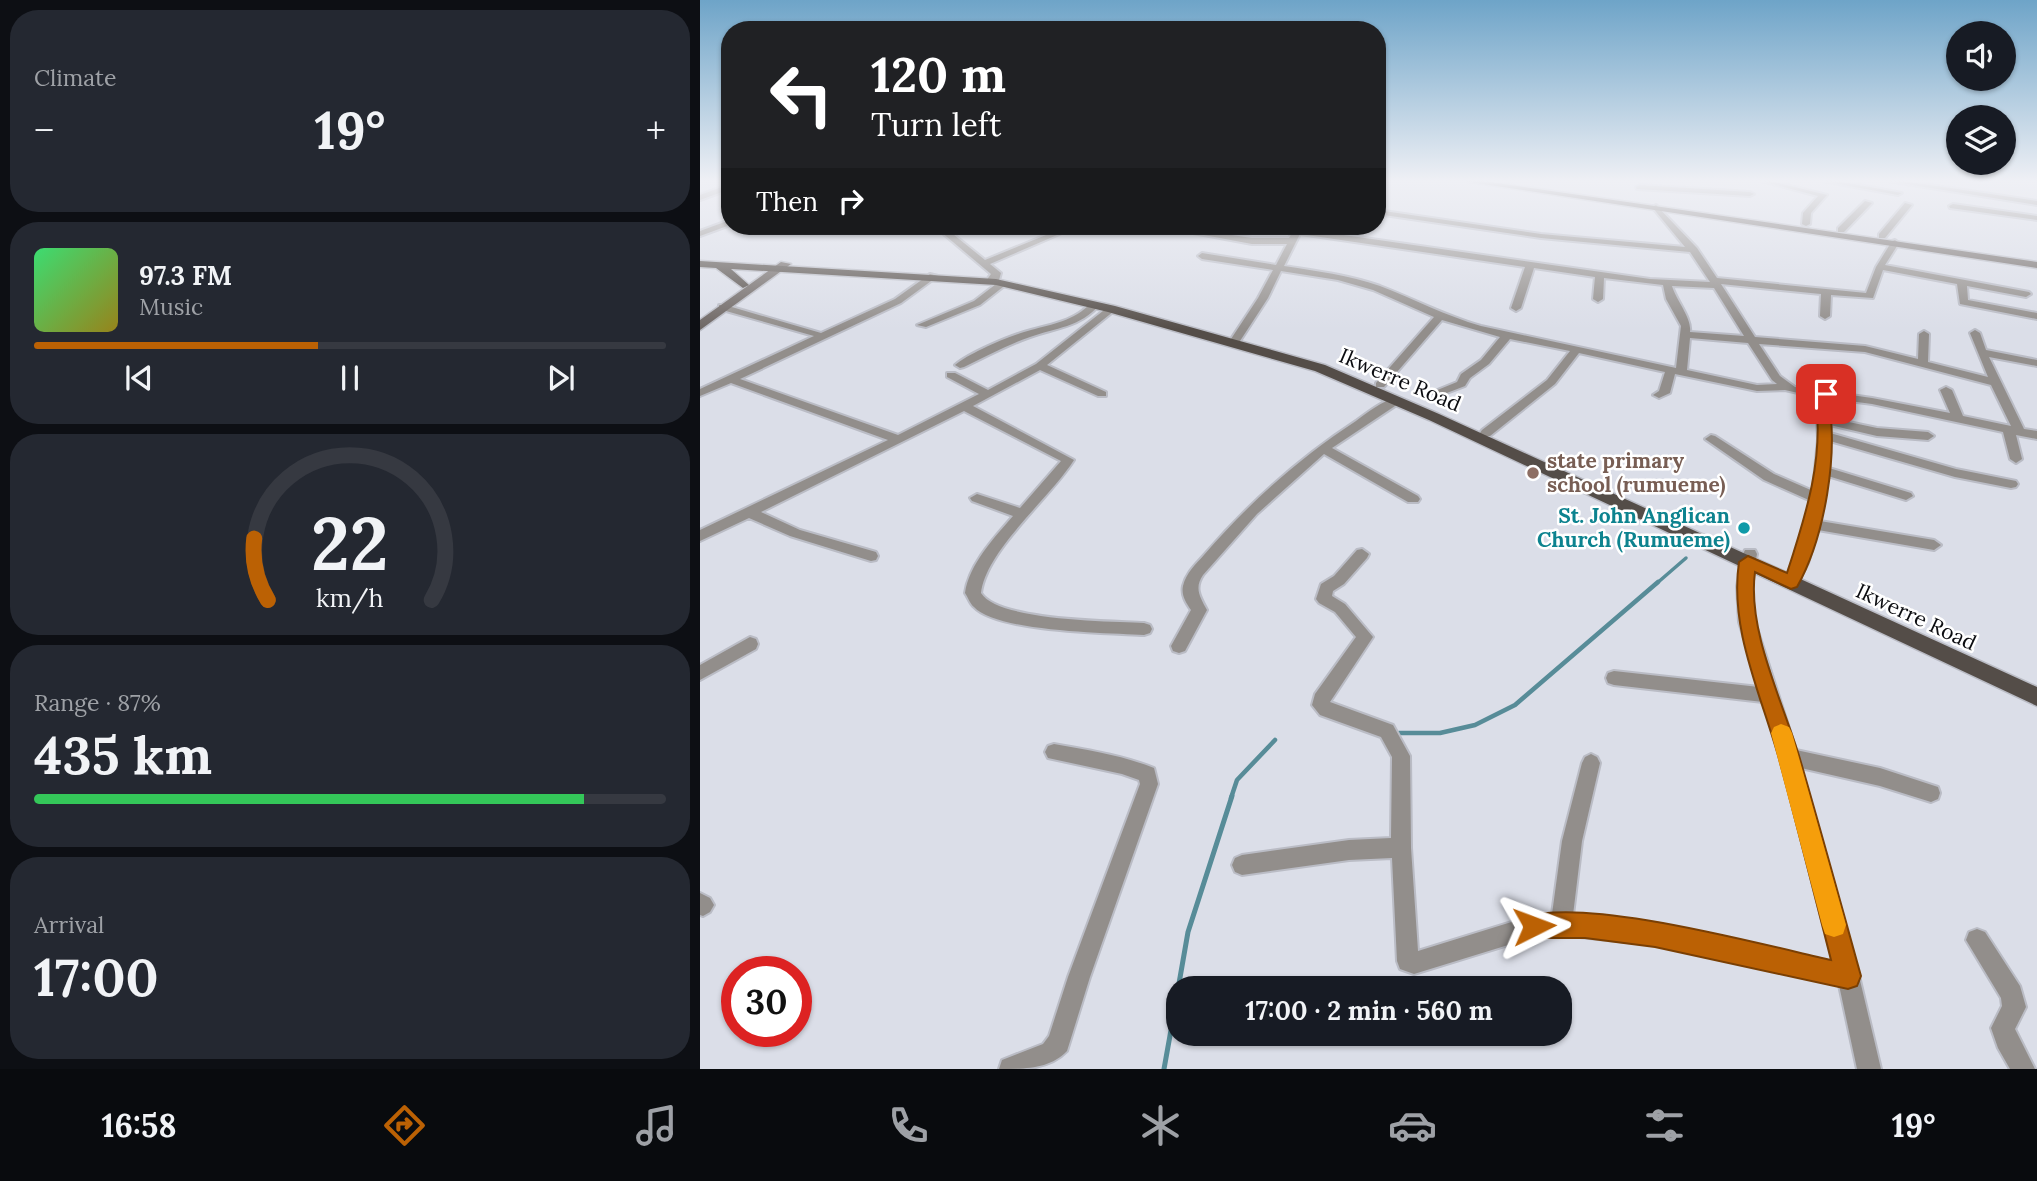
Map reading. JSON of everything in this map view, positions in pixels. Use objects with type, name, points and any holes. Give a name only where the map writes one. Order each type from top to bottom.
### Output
[{"type":"main road","points":[[1814,230],[2037,265]]},
{"type":"main road","points":[[1841,230],[2037,259]]},
{"type":"main road","name":"Ikwerre Road","points":[[700,261],[719,265],[933,276],[1040,285],[1321,362],[1380,385],[1486,433],[1749,558]]},
{"type":"main road","name":"Ikwerre Road","points":[[700,261],[997,281],[1094,304],[1309,365],[1397,400],[2037,685]]},
{"type":"main road","points":[[719,265],[743,285]]},
{"type":"main road","points":[[700,318],[743,285],[777,267]]},
{"type":"main road","points":[[700,326],[777,267]]},
{"type":"main road","name":"Ikwerre Road","points":[[1793,578],[2037,697]]},
{"type":"street","points":[[1501,230],[1694,250]]},
{"type":"street","points":[[1677,230],[1716,283],[1749,340],[1776,378],[1786,387]]},
{"type":"street","points":[[1882,236],[1887,230]]},
{"type":"street","points":[[922,325],[977,303],[997,281],[996,273],[949,235]]},
{"type":"street","points":[[985,263],[1052,235]]},
{"type":"street","points":[[1215,235],[1252,241],[1292,242]]},
{"type":"street","points":[[1236,339],[1251,319],[1296,235]]},
{"type":"street","points":[[1343,235],[1668,284],[1716,283],[1872,296],[1880,267],[1895,243]]},
{"type":"street","points":[[1202,256],[1279,266],[1356,281],[1440,316],[1507,335],[1757,388],[1786,387],[1808,394],[1821,394],[2037,435]]},
{"type":"street","points":[[1516,308],[1530,274],[1530,265]]},
{"type":"street","points":[[1880,267],[2026,294]]},
{"type":"street","points":[[1598,299],[1600,275]]},
{"type":"street","points":[[700,393],[898,301],[933,276]]},
{"type":"street","points":[[1962,283],[1963,302],[2037,316]]},
{"type":"street","points":[[1659,395],[1664,393],[1676,370],[1686,335],[1684,318],[1673,303],[1668,284]]},
{"type":"street","points":[[1825,316],[1826,291]]},
{"type":"street","points":[[960,365],[1026,335],[1045,331],[1077,318],[1094,304]]},
{"type":"street","points":[[723,307],[817,334]]},
{"type":"street","points":[[700,536],[963,407],[1040,366],[1111,309]]},
{"type":"street","points":[[1380,385],[1440,316]]},
{"type":"street","points":[[1975,333],[2015,431],[2016,459]]},
{"type":"street","points":[[1923,365],[1924,334]]},
{"type":"street","points":[[1440,393],[1461,384],[1465,376],[1480,366],[1507,335]]},
{"type":"street","points":[[1686,335],[1865,349],[1997,383]]},
{"type":"street","points":[[1486,433],[1551,382],[1577,349]]},
{"type":"street","points":[[1981,352],[2037,363]]},
{"type":"street","points":[[1040,366],[1102,394]]},
{"type":"street","points":[[951,375],[988,394]]},
{"type":"street","points":[[730,379],[898,439]]},
{"type":"street","points":[[1946,390],[1958,419]]},
{"type":"street","points":[[1793,578],[1811,524],[1823,470],[1826,421],[1821,394]]},
{"type":"street","points":[[1179,646],[1199,610],[1192,600],[1192,580],[1244,518],[1326,450],[1397,400]]},
{"type":"street","points":[[963,407],[1008,432],[1068,458],[992,553],[974,584],[973,595],[980,606],[1023,621],[1144,629]]},
{"type":"street","points":[[1826,421],[1877,432],[1928,436]]},
{"type":"street","points":[[1826,436],[1955,473],[2011,484]]},
{"type":"street","points":[[1711,439],[1769,477],[1816,498]]},
{"type":"street","points":[[1326,450],[1413,499]]},
{"type":"street","points":[[1823,470],[1906,496]]},
{"type":"street","points":[[977,498],[1023,514]]},
{"type":"street","points":[[750,513],[795,533],[871,556]]},
{"type":"street","points":[[1811,524],[1934,545]]},
{"type":"street","points":[[1362,554],[1339,580],[1326,589],[1324,599],[1340,608],[1365,638],[1321,699],[1321,705],[1326,710],[1387,731],[1397,746],[1402,769],[1401,848],[1410,963],[1534,926],[1561,924],[1655,934],[1848,976]]},
{"type":"street","points":[[1749,558],[1744,586],[1747,622],[1789,757],[1848,976],[1869,1069]]},
{"type":"street","points":[[700,673],[750,644]]},
{"type":"street","points":[[1614,678],[1769,695]]},
{"type":"street","points":[[1011,1069],[1051,1053],[1059,1043],[1079,978],[1149,783],[1146,774],[1122,765],[1054,752]]},
{"type":"street","points":[[1789,757],[1880,777],[1931,793]]},
{"type":"street","points":[[1561,924],[1572,841],[1591,763]]},
{"type":"street","points":[[1242,865],[1349,850],[1401,848]]},
{"type":"street","points":[[1977,940],[2012,994],[2014,1007],[2004,1028],[2006,1040],[2023,1069]]},
{"type":"waterway","points":[[1656,584],[1686,558]]},
{"type":"waterway","points":[[1399,733],[1440,733],[1475,725],[1515,705],[1658,582]]},
{"type":"waterway","points":[[1231,798],[1237,780],[1275,740]]},
{"type":"waterway","points":[[1180,976],[1188,932],[1232,796]]},
{"type":"waterway","points":[[1164,1069],[1168,1046]]},
{"type":"slow traffic","points":[[1781,733],[1834,925]]},
{"type":"place","name":"state primary school (rumueme)","points":[[1533,473]]},
{"type":"place","name":"St. John Anglican Church (Rumueme)","points":[[1744,528]]},
{"type":"route","points":[[1534,926],[1585,925],[1655,934],[1848,976],[1789,757],[1747,622],[1744,586],[1748,562],[1791,582],[1796,574],[1811,524],[1825,460],[1826,421],[1821,394],[1826,394]]}]
